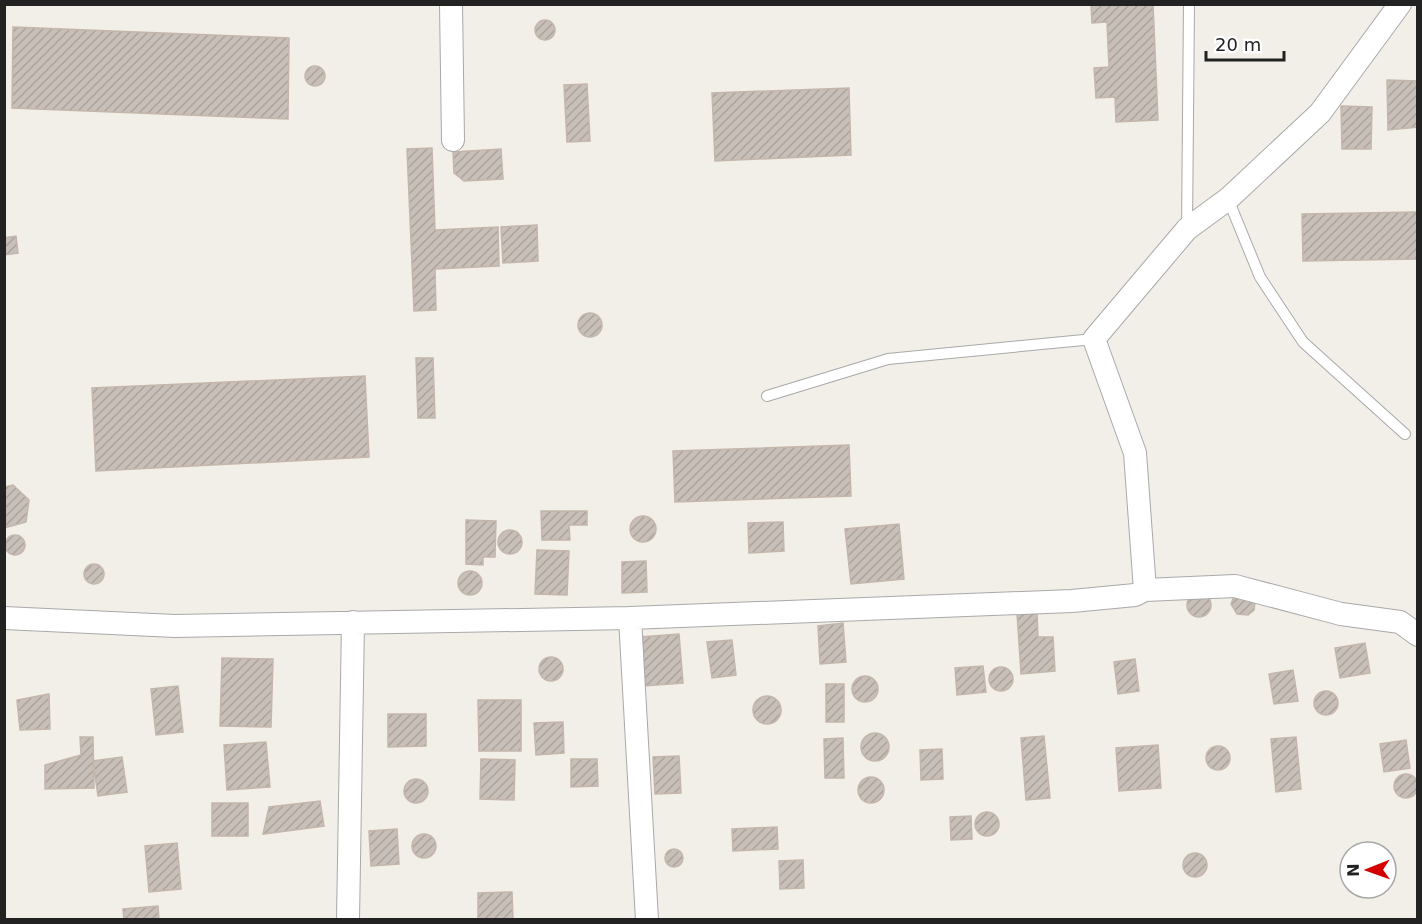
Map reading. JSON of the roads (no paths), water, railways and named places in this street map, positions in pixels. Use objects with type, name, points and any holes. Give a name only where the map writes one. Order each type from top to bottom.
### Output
[{"type":"street","points":[[451,4],[453,140]]},
{"type":"street","points":[[1145,590],[1135,453],[1094,339],[1187,229],[1228,199],[1320,113],[1400,4]]},
{"type":"street","points":[[4,618],[175,626],[630,618],[1072,601],[1135,595],[1145,590],[1235,586],[1341,614],[1400,622],[1418,635]]},
{"type":"street","points":[[630,618],[647,920]]},
{"type":"street","points":[[348,920],[353,622]]},
{"type":"lane","points":[[1187,229],[1189,4]]},
{"type":"lane","points":[[1228,199],[1260,277],[1303,342],[1405,434]]},
{"type":"lane","points":[[767,396],[888,358],[1094,339]]}]
